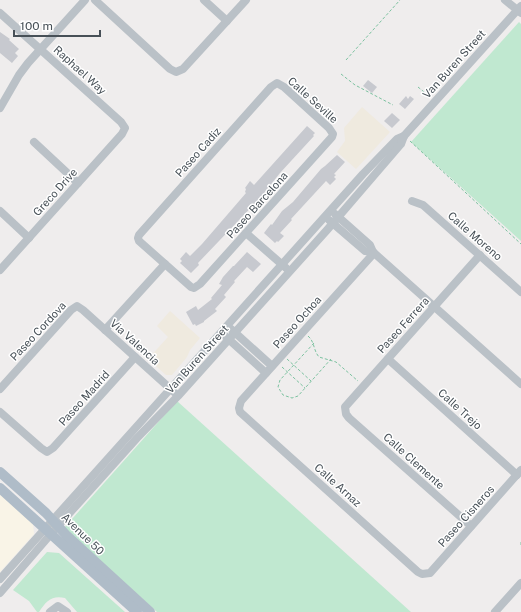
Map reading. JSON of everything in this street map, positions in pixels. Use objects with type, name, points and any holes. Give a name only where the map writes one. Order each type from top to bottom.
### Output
[{"type":"main road","name":"Avenue 50","points":[[0,472],[46,513],[51,528],[137,612]]},
{"type":"main road","points":[[0,477],[17,487]]},
{"type":"main road","name":"Avenue 50","points":[[0,488],[51,528],[150,612]]},
{"type":"street","points":[[0,108],[19,75],[40,49],[85,0]]},
{"type":"street","points":[[95,0],[170,70],[176,72],[183,69],[246,0]]},
{"type":"street","points":[[204,0],[227,21]]},
{"type":"street","points":[[505,0],[520,10]]},
{"type":"street","name":"Van Buren Street","points":[[0,579],[178,396],[336,220],[401,144],[404,136],[520,10]]},
{"type":"street","name":"Raphael Way","points":[[0,13],[121,122],[125,128]]},
{"type":"street","name":"Calle Seville","points":[[277,83],[284,87],[323,122],[333,134]]},
{"type":"street","name":"Paseo Cadiz","points":[[164,264],[142,244],[138,238],[142,231],[271,87],[277,83]]},
{"type":"street","name":"Greco Drive","points":[[0,270],[122,134],[125,128]]},
{"type":"street","name":"Paseo Barcelona","points":[[164,264],[194,288],[200,284],[330,140],[333,134]]},
{"type":"street","name":"Van Buren Street","points":[[0,592],[51,528],[171,388],[397,139],[404,136]]},
{"type":"street","points":[[34,142],[78,183]]},
{"type":"street","name":"Calle Moreno","points":[[412,201],[424,205],[521,292]]},
{"type":"street","points":[[0,211],[29,238]]},
{"type":"street","points":[[328,214],[336,220],[365,251],[373,252],[521,384]]},
{"type":"street","points":[[246,233],[290,272]]},
{"type":"street","name":"Paseo Ochoa","points":[[239,408],[241,401],[373,252]]},
{"type":"street","name":"Paseo Ferrera","points":[[345,411],[347,404],[480,255]]},
{"type":"street","points":[[105,330],[164,264]]},
{"type":"street","name":"Via Valencia","points":[[77,306],[80,307],[171,388],[178,396]]},
{"type":"street","name":"Paseo Cordova","points":[[0,389],[71,310],[77,306]]},
{"type":"street","points":[[227,326],[272,366]]},
{"type":"street","points":[[221,333],[266,373]]},
{"type":"street","name":"Paseo Madrid","points":[[0,412],[47,452],[53,448],[135,357]]},
{"type":"street","name":"Calle Trejo","points":[[388,359],[519,473]]},
{"type":"street","name":"Calle Arnaz","points":[[239,408],[240,412],[418,572],[426,574]]},
{"type":"street","name":"Calle Clemente","points":[[345,411],[350,418],[471,526]]},
{"type":"street","name":"Paseo Cisneros","points":[[426,574],[430,573],[519,473]]},
{"type":"street","points":[[495,612],[521,583]]},
{"type":"street","points":[[50,612],[58,606],[67,612]]},
{"type":"path","points":[[346,60],[400,0]]},
{"type":"path","points":[[342,74],[354,85],[393,105]]},
{"type":"path","points":[[418,87],[435,102]]},
{"type":"path","points":[[404,136],[521,244]]},
{"type":"path","points":[[303,331],[312,339],[314,343],[314,350],[319,357],[326,360],[331,359],[336,362],[363,386]]},
{"type":"path","points":[[314,343],[278,383],[280,390],[288,398],[295,398],[331,359]]},
{"type":"path","points":[[293,365],[311,382]]},
{"type":"path","points":[[287,372],[305,388]]},
{"type":"path","points":[[521,542],[521,547]]},
{"type":"shaded area","points":[[0,494],[33,524],[34,534],[0,572]]},
{"type":"green space","points":[[519,22],[521,24],[521,241],[411,142]]},
{"type":"green space","points":[[177,401],[411,612],[157,612],[64,528]]},
{"type":"green space","points":[[47,552],[59,553],[125,612],[77,612],[65,598],[56,597],[50,600],[39,612],[37,612],[29,601],[13,590]]},
{"type":"sand","points":[[362,107],[390,132],[356,169],[337,152],[345,141],[344,128]]},
{"type":"sand","points":[[170,311],[200,338],[172,375],[166,375],[148,359],[168,337],[157,326]]},
{"type":"building","points":[[0,32],[10,39],[9,40],[19,49],[15,53],[18,56],[12,63],[0,53]]},
{"type":"building","points":[[368,80],[377,87],[372,93],[363,86]]},
{"type":"building","points":[[406,96],[408,99],[410,96],[414,99],[405,109],[399,104]]},
{"type":"building","points":[[392,113],[400,120],[392,128],[384,121]]},
{"type":"building","points":[[307,126],[315,133],[313,135],[314,136],[280,173],[260,198],[198,263],[199,265],[191,273],[180,263],[182,261],[180,259],[186,252],[190,256],[202,244],[246,193],[245,188],[250,181],[254,185]]},
{"type":"building","points":[[337,155],[345,162],[334,174],[336,175],[334,177],[336,179],[330,185],[326,181],[291,219],[292,220],[280,233],[284,236],[275,243],[264,233],[321,169]]},
{"type":"building","points":[[247,252],[261,264],[253,272],[247,267],[224,295],[226,297],[215,309],[217,311],[204,322],[196,326],[195,324],[193,325],[186,312],[196,306],[198,310],[212,299],[211,298],[222,285],[219,284],[223,277]]}]
